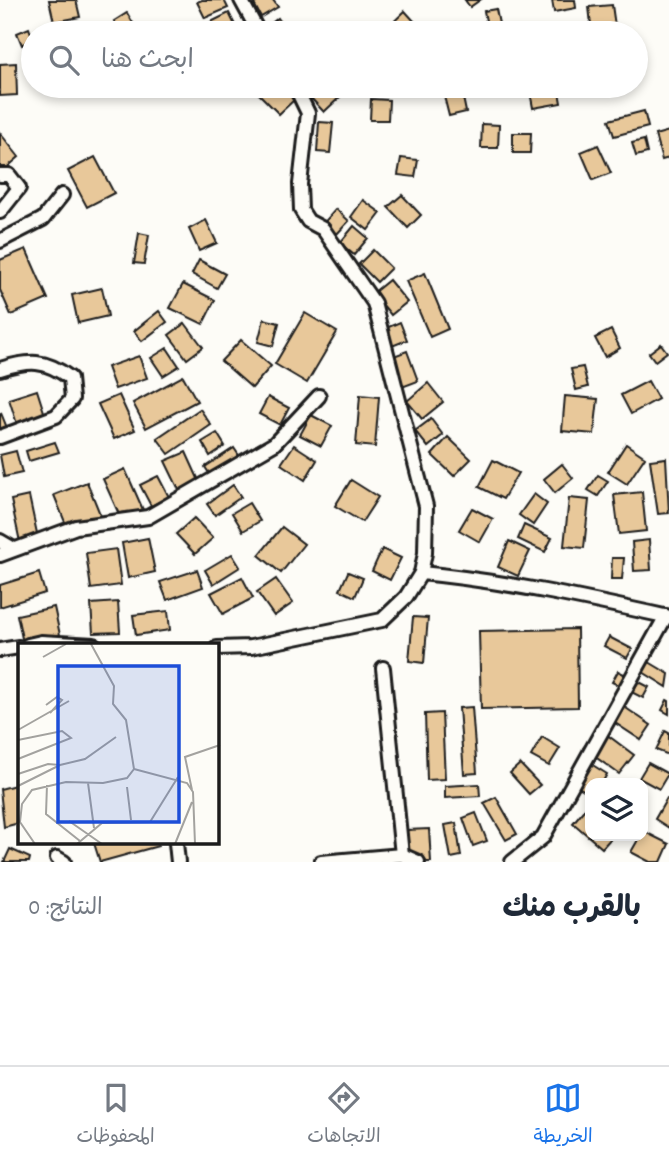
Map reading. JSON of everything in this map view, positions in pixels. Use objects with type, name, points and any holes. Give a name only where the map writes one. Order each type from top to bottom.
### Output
[{"type":"street","points":[[241,0],[252,21]]},
{"type":"street","points":[[219,648],[251,648],[382,620],[406,597],[421,573],[426,506],[374,303],[323,229],[308,221],[301,210],[300,184],[308,113],[301,98]]},
{"type":"street","points":[[0,175],[9,175],[19,188],[0,212]]},
{"type":"street","points":[[0,241],[43,219],[61,195]]},
{"type":"street","points":[[0,369],[23,362],[53,365],[70,378],[72,399],[57,416],[0,437]]},
{"type":"street","points":[[0,555],[12,548],[76,527],[148,517],[274,444],[319,396]]},
{"type":"street","points":[[0,541],[12,548]]},
{"type":"street","points":[[421,573],[627,606],[667,617],[543,837],[512,862]]},
{"type":"street","points":[[36,643],[59,643]]},
{"type":"street","points":[[0,650],[18,647]]},
{"type":"street","points":[[383,668],[402,855]]},
{"type":"street","points":[[176,844],[178,862]]},
{"type":"street","points":[[321,862],[402,855],[418,862]]},
{"type":"building","points":[[49,0],[76,0],[80,17],[54,21]]},
{"type":"building","points":[[224,0],[228,8],[205,18],[197,2]]},
{"type":"building","points":[[261,0],[273,0],[278,7],[261,17],[254,4]]},
{"type":"building","points":[[465,0],[480,0],[470,7]]},
{"type":"building","points":[[552,0],[575,0],[576,8],[554,12]]},
{"type":"building","points":[[612,5],[614,21],[591,21],[589,7]]},
{"type":"building","points":[[496,9],[498,21],[486,21],[484,11]]},
{"type":"building","points":[[405,11],[414,21],[395,21]]},
{"type":"building","points":[[127,13],[132,21],[114,21]]},
{"type":"building","points":[[229,13],[233,21],[213,21]]},
{"type":"building","points":[[16,63],[17,95],[0,96],[0,64]]},
{"type":"building","points":[[263,98],[292,98],[294,100],[279,114]]},
{"type":"building","points":[[311,98],[339,98],[324,112]]},
{"type":"building","points":[[444,98],[463,98],[466,112],[449,116]]},
{"type":"building","points":[[531,98],[560,98],[561,103],[533,108]]},
{"type":"building","points":[[371,99],[389,100],[388,120],[370,120]]},
{"type":"building","points":[[644,111],[648,127],[614,136],[609,120]]},
{"type":"building","points":[[319,122],[333,123],[330,153],[317,152]]},
{"type":"building","points":[[482,124],[499,125],[498,148],[481,148]]},
{"type":"building","points":[[669,131],[669,158],[662,160],[655,135]]},
{"type":"building","points":[[0,133],[19,157],[3,171],[0,168]]},
{"type":"building","points":[[513,133],[531,133],[530,153],[513,153]]},
{"type":"building","points":[[644,140],[647,153],[636,156],[632,143]]},
{"type":"building","points":[[598,145],[611,173],[593,180],[581,152]]},
{"type":"building","points":[[95,157],[114,193],[87,207],[68,171]]},
{"type":"building","points":[[401,158],[418,160],[415,177],[398,175]]},
{"type":"building","points":[[402,195],[421,215],[408,228],[388,207]]},
{"type":"building","points":[[363,200],[381,213],[368,230],[351,217]]},
{"type":"building","points":[[336,209],[349,221],[335,236],[322,225]]},
{"type":"building","points":[[206,220],[217,243],[199,251],[189,229]]},
{"type":"building","points":[[354,226],[368,238],[354,255],[340,243]]},
{"type":"building","points":[[139,233],[149,235],[144,264],[134,263]]},
{"type":"building","points":[[26,249],[48,299],[11,315],[0,290],[0,260]]},
{"type":"building","points":[[373,250],[391,268],[377,282],[359,264]]},
{"type":"building","points":[[199,260],[225,274],[217,288],[192,274]]},
{"type":"building","points":[[425,273],[448,329],[430,337],[406,281]]},
{"type":"building","points":[[389,280],[407,302],[391,315],[373,293]]},
{"type":"building","points":[[183,284],[215,300],[203,324],[170,308]]},
{"type":"building","points":[[102,288],[108,316],[78,323],[72,295]]},
{"type":"building","points":[[159,311],[167,322],[142,341],[134,331]]},
{"type":"building","points":[[305,313],[337,332],[307,383],[275,364]]},
{"type":"building","points":[[264,319],[279,323],[273,346],[258,342]]},
{"type":"building","points":[[400,322],[407,340],[392,346],[384,329]]},
{"type":"building","points":[[185,323],[203,347],[187,359],[169,335]]},
{"type":"building","points":[[611,330],[620,348],[605,357],[595,338]]},
{"type":"building","points":[[241,340],[271,366],[252,388],[221,361]]},
{"type":"building","points":[[661,344],[667,352],[655,361],[649,353]]},
{"type":"building","points":[[167,348],[179,366],[163,376],[151,358]]},
{"type":"building","points":[[407,351],[418,381],[402,387],[391,357]]},
{"type":"building","points":[[139,356],[147,378],[115,389],[107,367]]},
{"type":"building","points":[[583,367],[588,387],[576,390],[571,369]]},
{"type":"building","points":[[183,376],[197,401],[146,428],[133,403]]},
{"type":"building","points":[[648,381],[658,399],[631,414],[621,395]]},
{"type":"building","points":[[428,383],[443,402],[422,419],[407,401]]},
{"type":"building","points":[[37,390],[45,415],[17,424],[9,399]]},
{"type":"building","points":[[119,395],[135,430],[114,439],[98,404]]},
{"type":"building","points":[[360,395],[379,397],[375,447],[356,445]]},
{"type":"building","points":[[565,396],[598,399],[594,434],[562,431]]},
{"type":"building","points":[[268,397],[289,408],[280,425],[259,414]]},
{"type":"building","points":[[200,409],[211,425],[169,454],[157,438]]},
{"type":"building","points":[[0,414],[7,428],[0,431]]},
{"type":"building","points":[[311,415],[332,426],[321,446],[300,435]]},
{"type":"building","points":[[431,419],[443,435],[428,447],[415,431]]},
{"type":"building","points":[[217,433],[225,446],[210,456],[202,442]]},
{"type":"building","points":[[448,437],[471,459],[454,476],[432,455]]},
{"type":"building","points":[[55,442],[59,452],[29,461],[26,451]]},
{"type":"building","points":[[626,444],[645,457],[627,484],[608,472]]},
{"type":"building","points":[[294,445],[317,460],[305,480],[281,464]]},
{"type":"building","points":[[234,448],[246,466],[217,485],[205,467]]},
{"type":"building","points":[[16,451],[22,473],[4,477],[0,455]]},
{"type":"building","points":[[186,452],[201,485],[181,494],[165,461]]},
{"type":"building","points":[[666,458],[669,513],[658,514],[650,460]]},
{"type":"building","points":[[493,460],[518,473],[503,499],[479,487]]},
{"type":"building","points":[[562,464],[573,478],[555,493],[544,479]]},
{"type":"building","points":[[125,469],[144,512],[122,521],[103,479]]},
{"type":"building","points":[[598,475],[608,481],[598,496],[588,490]]},
{"type":"building","points":[[158,476],[169,497],[151,506],[140,485]]},
{"type":"building","points":[[351,480],[378,497],[362,522],[335,506]]},
{"type":"building","points":[[87,482],[102,519],[69,532],[54,495]]},
{"type":"building","points":[[233,485],[241,497],[215,515],[207,504]]},
{"type":"building","points":[[642,492],[646,531],[619,534],[614,495]]},
{"type":"building","points":[[534,494],[547,504],[533,525],[519,515]]},
{"type":"building","points":[[29,496],[38,538],[20,542],[11,500]]},
{"type":"building","points":[[569,498],[589,500],[584,548],[564,546]]},
{"type":"building","points":[[249,503],[260,521],[243,531],[232,513]]},
{"type":"building","points":[[472,508],[493,519],[480,542],[459,530]]},
{"type":"building","points":[[194,518],[213,538],[195,554],[176,534]]},
{"type":"building","points":[[524,525],[552,538],[545,552],[518,539]]},
{"type":"building","points":[[282,527],[304,544],[281,573],[259,555]]},
{"type":"building","points":[[148,538],[155,572],[128,578],[122,543]]},
{"type":"building","points":[[649,540],[651,570],[634,571],[632,542]]},
{"type":"building","points":[[509,541],[530,551],[518,576],[498,567]]},
{"type":"building","points":[[116,549],[121,585],[91,589],[86,553]]},
{"type":"building","points":[[382,549],[401,558],[390,580],[372,571]]},
{"type":"building","points":[[232,554],[240,567],[213,584],[205,570]]},
{"type":"building","points":[[612,558],[624,558],[622,579],[611,579]]},
{"type":"building","points":[[197,570],[203,587],[167,600],[160,582]]},
{"type":"building","points":[[348,572],[363,578],[355,597],[340,590]]},
{"type":"building","points":[[39,573],[45,593],[0,607],[0,585]]},
{"type":"building","points":[[242,577],[253,598],[223,614],[211,593]]},
{"type":"building","points":[[276,579],[293,603],[274,616],[257,592]]},
{"type":"building","points":[[118,602],[120,632],[93,633],[91,604]]},
{"type":"building","points":[[54,607],[60,635],[23,643],[17,615]]},
{"type":"building","points":[[168,611],[170,630],[136,635],[133,615]]},
{"type":"building","points":[[413,617],[428,618],[424,663],[409,661]]},
{"type":"building","points":[[577,629],[578,707],[481,709],[479,631]]},
{"type":"building","points":[[609,637],[632,649],[627,658],[604,646]]},
{"type":"building","points":[[644,659],[669,674],[667,687],[638,669]]},
{"type":"building","points":[[618,671],[649,687],[643,698],[612,682]]},
{"type":"building","points":[[614,700],[651,725],[641,740],[603,715]]},
{"type":"building","points":[[667,700],[669,701],[669,714],[662,710]]},
{"type":"building","points":[[472,707],[477,773],[464,774],[459,708]]},
{"type":"building","points":[[442,713],[445,779],[427,780],[425,714]]},
{"type":"building","points":[[598,728],[634,755],[619,774],[583,748]]},
{"type":"building","points":[[665,731],[669,733],[669,755],[656,750]]},
{"type":"building","points":[[542,737],[560,748],[549,766],[531,756]]},
{"type":"building","points":[[648,763],[668,774],[659,789],[648,783],[648,778],[639,778]]},
{"type":"building","points":[[520,764],[540,785],[529,794],[510,773]]},
{"type":"building","points":[[591,764],[607,774],[605,778],[585,778],[585,791],[577,786]]},
{"type":"building","points":[[18,784],[18,823],[4,827],[0,789]]},
{"type":"building","points":[[479,784],[480,796],[445,798],[445,786]]},
{"type":"building","points":[[496,797],[517,834],[506,840],[484,803]]},
{"type":"building","points":[[669,798],[669,828],[655,819]]},
{"type":"building","points":[[585,808],[585,833],[573,823]]},
{"type":"building","points":[[476,813],[487,841],[473,846],[463,818]]},
{"type":"building","points":[[456,823],[461,856],[451,858],[445,825]]},
{"type":"building","points":[[429,829],[431,862],[409,862],[407,830]]},
{"type":"building","points":[[648,834],[669,844],[661,862],[650,862],[631,852],[637,841],[648,841]]},
{"type":"building","points":[[594,841],[608,841],[602,848]]},
{"type":"building","points":[[94,844],[158,846],[100,862]]},
{"type":"building","points":[[10,849],[30,858],[29,862],[4,862]]}]
